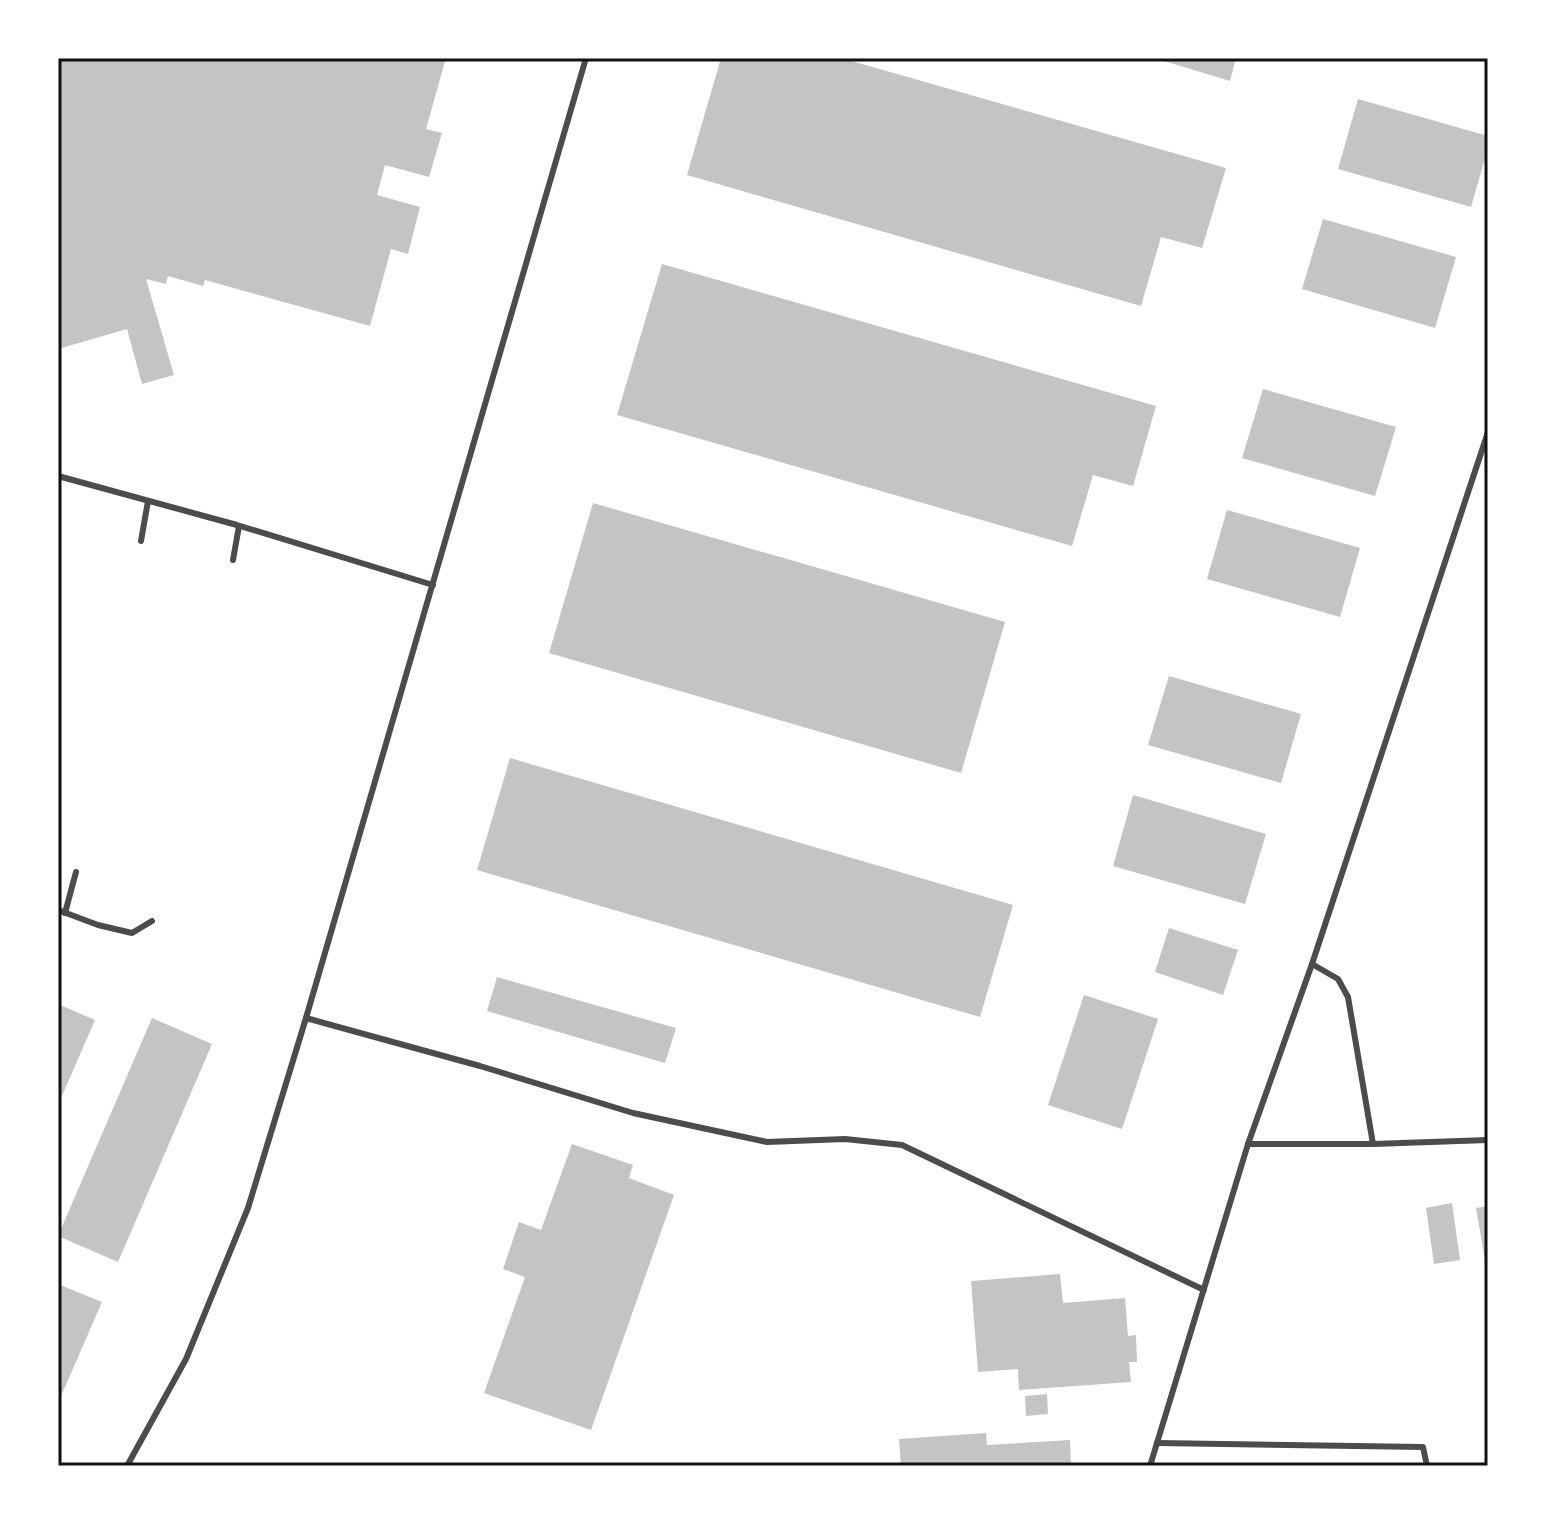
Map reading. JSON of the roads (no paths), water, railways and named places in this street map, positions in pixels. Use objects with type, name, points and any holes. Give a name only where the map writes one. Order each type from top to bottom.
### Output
[{"type":"lane","points":[[127,1466],[186,1359],[248,1208],[586,58]]},
{"type":"lane","points":[[1150,1466],[1248,1144],[1312,964],[1488,432]]},
{"type":"lane","points":[[58,476],[239,526],[433,585]]},
{"type":"lane","points":[[141,541],[148,501]]},
{"type":"lane","points":[[233,560],[239,526]]},
{"type":"lane","points":[[76,872],[61,911],[98,925],[132,933],[152,921]]},
{"type":"lane","points":[[1312,964],[1338,979],[1348,997],[1373,1144]]},
{"type":"lane","points":[[306,1018],[480,1066],[633,1113],[767,1142],[845,1139],[902,1145],[1204,1290]]},
{"type":"lane","points":[[1248,1144],[1488,1140]]},
{"type":"lane","points":[[1157,1443],[1423,1447],[1427,1466]]}]
